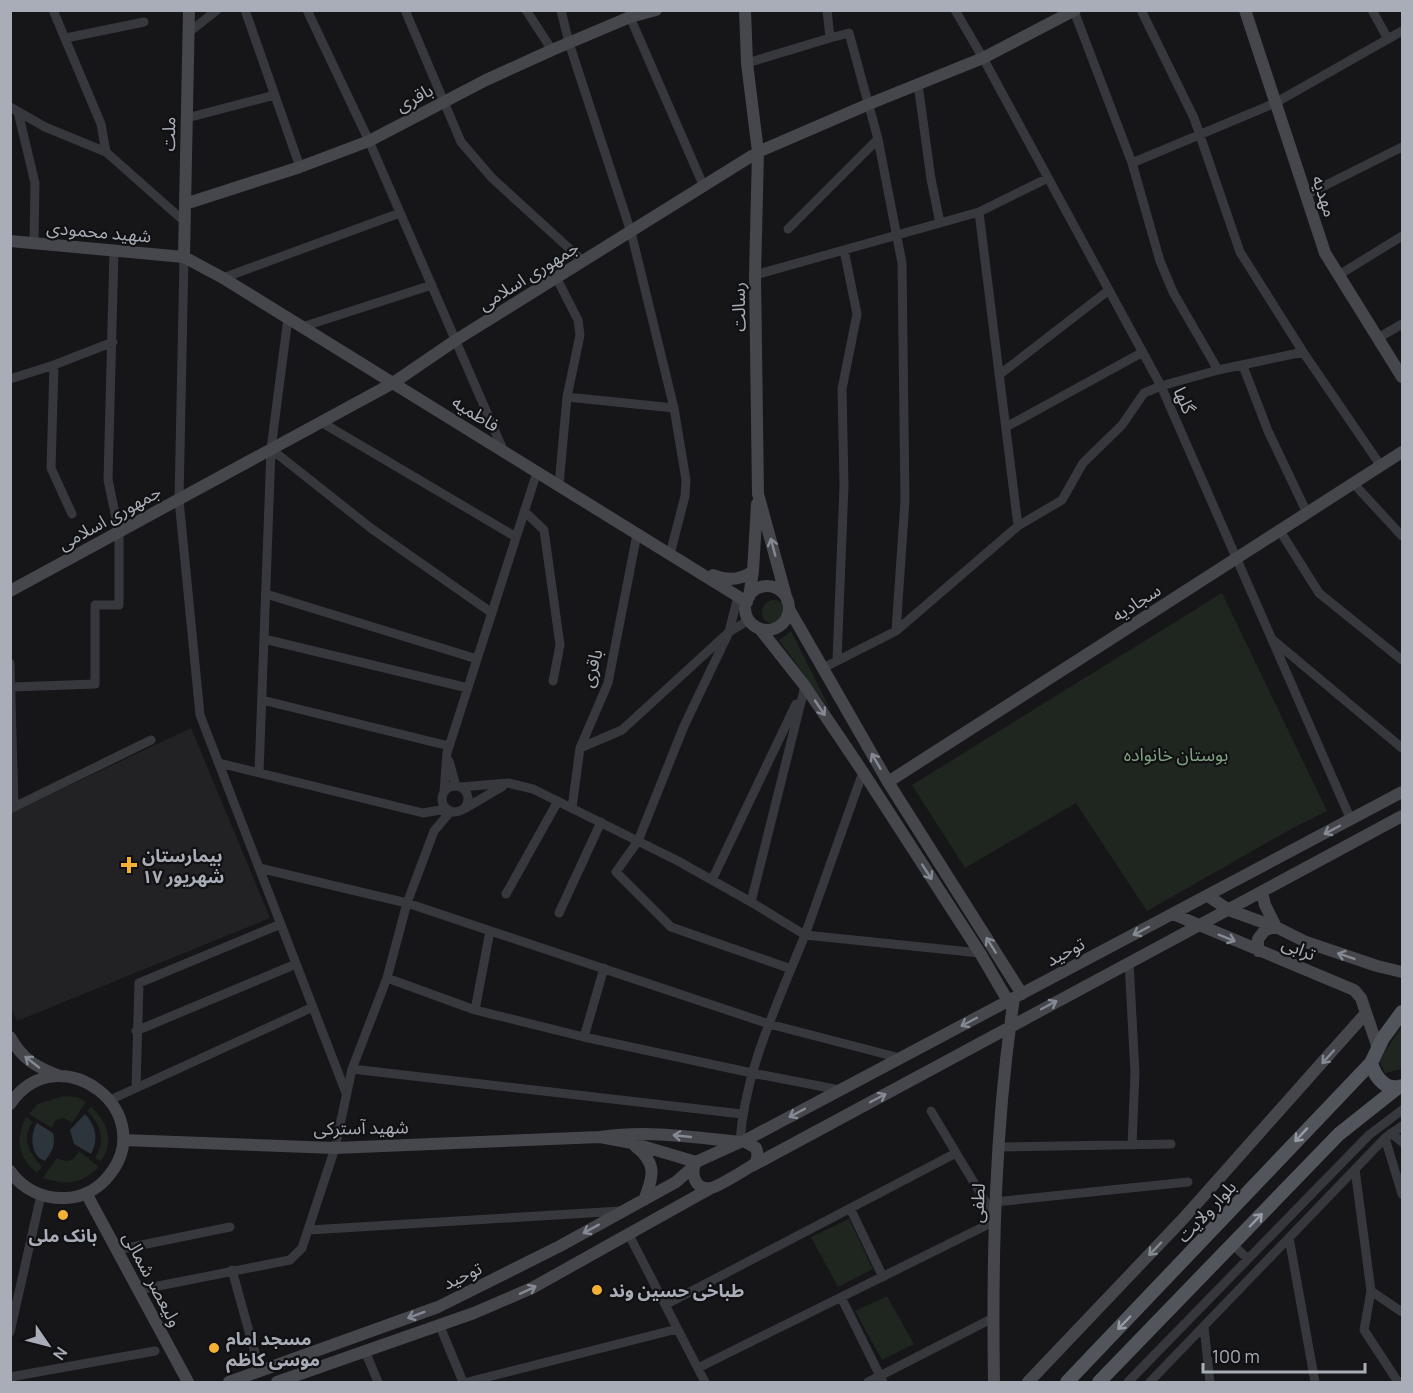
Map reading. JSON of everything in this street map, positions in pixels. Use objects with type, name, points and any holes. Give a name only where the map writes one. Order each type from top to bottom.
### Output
[{"type":"main road","name":"ملت","points":[[184,257],[189,10]]},
{"type":"main road","name":"باقری","points":[[185,204],[300,167],[369,141],[486,80],[630,14],[656,10]]},
{"type":"main road","name":"رسالت","points":[[745,10],[747,63],[759,152],[755,275],[758,494],[788,604],[888,782],[1015,998]]},
{"type":"main road","name":"مهدیه","points":[[1245,10],[1325,253],[1402,377]]},
{"type":"main road","name":"جمهوری اسلامی","points":[[10,591],[393,383],[456,340],[759,152],[983,58],[1075,11]]},
{"type":"main road","name":"شهید محمودی","points":[[10,241],[184,257]]},
{"type":"main road","name":"فاطمیه","points":[[184,257],[223,278],[744,599]]},
{"type":"main road","name":"سجادیه","points":[[888,782],[1402,452]]},
{"type":"main road","points":[[758,494],[753,571],[744,599],[749,620],[760,628],[805,686],[980,953],[1015,998]]},
{"type":"main road","points":[[692,568],[720,578],[735,579],[747,576],[753,571]]},
{"type":"main road","points":[[744,599],[757,589],[769,586],[780,591],[788,604],[788,616],[779,626],[766,630],[760,628]]},
{"type":"main road","name":"توحید","points":[[229,1383],[438,1306],[480,1287],[676,1182],[695,1164],[1015,998],[1402,792]]},
{"type":"main road","points":[[752,1166],[1402,816]]},
{"type":"main road","points":[[1258,951],[1258,939],[1265,930],[1276,927],[1264,904],[1262,892]]},
{"type":"main road","name":"ترابی","points":[[1208,896],[1229,910],[1276,927],[1306,942],[1377,966],[1402,971]]},
{"type":"main road","name":"ترابی","points":[[1173,914],[1354,990],[1361,998],[1378,1048]]},
{"type":"main road","name":"لطفی","points":[[994,1383],[994,1219],[998,1147],[1015,998]]},
{"type":"main road","name":"بلوار ولایت","points":[[1067,1383],[1371,1063],[1383,1038],[1402,1012]]},
{"type":"main road","points":[[1028,1383],[1183,1219],[1366,1013]]},
{"type":"main road","points":[[10,1037],[34,1066],[61,1076],[80,1079],[97,1087],[110,1100],[120,1119],[123,1140],[120,1157],[112,1172],[101,1184],[72,1198],[56,1199],[41,1195],[25,1187],[10,1171]]},
{"type":"main road","points":[[1371,1063],[1374,1074],[1381,1081],[1388,1086],[1401,1087]]},
{"type":"main road","points":[[10,1104],[26,1088],[43,1079],[61,1076]]},
{"type":"main road","points":[[1099,1383],[1339,1134],[1401,1087]]},
{"type":"main road","points":[[600,1137],[630,1132],[742,1141],[752,1144],[758,1153],[752,1166]]},
{"type":"main road","points":[[600,1137],[632,1143],[695,1164],[693,1176],[696,1182],[703,1187],[711,1188]]},
{"type":"main road","name":"شهید آسترکی","points":[[123,1140],[334,1148],[600,1137]]},
{"type":"main road","points":[[632,1143],[646,1154],[652,1168],[653,1176],[644,1200]]},
{"type":"main road","name":"توحید","points":[[276,1383],[492,1305],[532,1288],[752,1166]]},
{"type":"main road","name":"ولیعصر شمالی","points":[[86,1193],[188,1383]]},
{"type":"main road","points":[[480,1287],[492,1305]]},
{"type":"street","points":[[53,10],[101,124],[106,152]]},
{"type":"street","points":[[188,33],[217,10]]},
{"type":"street","points":[[245,10],[300,167]]},
{"type":"street","points":[[307,10],[369,141],[504,452]]},
{"type":"street","points":[[405,10],[461,142],[492,178],[584,262]]},
{"type":"street","points":[[526,10],[552,50]]},
{"type":"street","points":[[561,10],[569,43],[631,232],[674,408],[686,480],[685,496],[670,554]]},
{"type":"street","points":[[827,10],[830,38]]},
{"type":"street","name":"گلها","points":[[955,10],[1161,386],[1351,820]]},
{"type":"street","points":[[1141,10],[1194,118],[1240,252],[1303,352],[1381,466]]},
{"type":"street","points":[[1372,10],[1388,39]]},
{"type":"street","points":[[1075,11],[1132,163],[1160,261],[1173,292],[1218,370]]},
{"type":"street","points":[[630,14],[704,187]]},
{"type":"street","points":[[66,38],[144,22]]},
{"type":"street","points":[[1132,163],[1275,103],[1402,31]]},
{"type":"street","points":[[747,63],[849,33],[869,104],[902,262],[905,501],[896,631]]},
{"type":"street","points":[[918,84],[931,179],[940,223]]},
{"type":"street","points":[[187,118],[275,95]]},
{"type":"street","points":[[14,110],[45,127],[106,152],[185,222]]},
{"type":"street","points":[[14,110],[35,183],[34,243]]},
{"type":"street","points":[[788,229],[878,139]]},
{"type":"street","points":[[1306,195],[1402,147]]},
{"type":"street","points":[[755,275],[979,212],[1048,178]]},
{"type":"street","points":[[979,212],[1018,526]]},
{"type":"street","points":[[223,278],[400,213]]},
{"type":"street","points":[[1339,275],[1402,236]]},
{"type":"street","points":[[12,687],[95,684],[95,605],[119,605],[119,532],[108,480],[114,250]]},
{"type":"street","points":[[837,660],[844,486],[842,389],[857,314],[844,250]]},
{"type":"street","points":[[184,257],[179,500],[200,715],[346,1093]]},
{"type":"street","points":[[557,279],[578,320],[580,335],[567,397],[559,485]]},
{"type":"street","points":[[302,327],[432,285]]},
{"type":"street","points":[[999,375],[1109,290]]},
{"type":"street","points":[[260,773],[271,449],[288,318]]},
{"type":"street","points":[[1378,338],[1402,324]]},
{"type":"street","points":[[10,380],[113,342]]},
{"type":"street","points":[[1006,427],[1143,352]]},
{"type":"street","points":[[823,668],[896,631],[1018,526],[1062,500],[1083,463],[1122,425],[1144,393],[1218,370],[1303,352]]},
{"type":"street","points":[[54,365],[51,468],[72,513]]},
{"type":"street","points":[[1243,366],[1268,431],[1307,513]]},
{"type":"street","points":[[567,397],[674,408]]},
{"type":"street","points":[[321,422],[516,537]]},
{"type":"street","points":[[271,449],[372,529],[492,613]]},
{"type":"street","points":[[448,810],[442,800],[448,749],[537,472]]},
{"type":"street","points":[[1354,484],[1402,536]]},
{"type":"street","points":[[524,511],[544,530],[560,645],[553,681]]},
{"type":"street","points":[[1280,531],[1319,593],[1402,660]]},
{"type":"street","name":"باقری","points":[[572,808],[579,748],[608,683],[637,534]]},
{"type":"street","points":[[266,594],[477,659]]},
{"type":"street","points":[[744,599],[684,726],[638,841],[616,873],[671,927],[791,969]]},
{"type":"street","points":[[579,748],[622,730],[729,632],[749,620]]},
{"type":"street","points":[[1272,638],[1402,748]]},
{"type":"street","points":[[264,639],[468,688]]},
{"type":"street","points":[[10,663],[12,808],[151,740]]},
{"type":"street","points":[[712,880],[805,686]]},
{"type":"street","points":[[751,902],[805,686]]},
{"type":"street","points":[[262,700],[448,749]]},
{"type":"street","points":[[448,749],[459,787],[468,797],[464,809]]},
{"type":"street","points":[[219,763],[423,813],[448,810],[458,812],[508,783]]},
{"type":"street","points":[[742,1141],[742,1114],[752,1073],[805,935],[863,772]]},
{"type":"street","points":[[444,792],[449,787],[508,783],[533,789],[712,880],[805,935],[980,953]]},
{"type":"street","points":[[506,894],[558,801]]},
{"type":"street","points":[[138,1290],[290,1260],[302,1248],[334,1148],[352,1069],[387,978],[407,903],[434,831],[448,810]]},
{"type":"street","points":[[559,914],[601,822]]},
{"type":"street","points":[[259,868],[407,903],[769,1024],[900,1058]]},
{"type":"street","points":[[136,1088],[139,983],[281,924]]},
{"type":"street","points":[[475,1010],[490,931]]},
{"type":"street","points":[[1129,962],[1135,1073],[1132,1145]]},
{"type":"street","points":[[136,1031],[296,964]]},
{"type":"street","points":[[584,1037],[603,968]]},
{"type":"street","points":[[387,978],[475,1010],[584,1037],[840,1090]]},
{"type":"street","points":[[110,1100],[313,1007]]},
{"type":"street","points":[[352,1069],[742,1114]]},
{"type":"street","points":[[1128,1383],[1369,1135],[1402,1110]]},
{"type":"street","points":[[698,1368],[994,1219],[931,1111]]},
{"type":"street","points":[[1150,1383],[1355,1169],[1388,1136],[1402,1126]]},
{"type":"street","points":[[1388,1136],[1402,1142]]},
{"type":"street","points":[[1388,1136],[1402,1194]]},
{"type":"street","points":[[998,1147],[1171,1144]]},
{"type":"street","points":[[665,1305],[956,1153]]},
{"type":"street","points":[[1355,1169],[1371,1292],[1364,1329],[1398,1383]]},
{"type":"street","points":[[995,1202],[1188,1182]]},
{"type":"street","points":[[10,1332],[41,1195]]},
{"type":"street","points":[[850,1208],[884,1276]]},
{"type":"street","points":[[309,1230],[623,1211]]},
{"type":"street","points":[[117,1250],[230,1227]]},
{"type":"street","points":[[629,1235],[705,1383]]},
{"type":"street","points":[[1289,1238],[1315,1383]]},
{"type":"street","points":[[1232,1244],[1248,1259]]},
{"type":"street","points":[[232,1270],[255,1353]]},
{"type":"street","points":[[1371,1292],[1402,1312]]},
{"type":"street","points":[[841,1298],[882,1380]]},
{"type":"street","points":[[868,1383],[882,1380],[993,1318]]},
{"type":"street","points":[[440,1324],[465,1383],[678,1329]]},
{"type":"street","points":[[1204,1326],[1210,1383]]},
{"type":"street","points":[[10,1377],[155,1351]]},
{"type":"street","points":[[365,1351],[378,1383]]},
{"type":"shaded area","name":"بیمارستان ۱۷ شهریور","points":[[191,728],[270,918],[17,1021],[11,1009],[11,813]]},
{"type":"shaded area","points":[[85,1114],[92,1123],[96,1138],[91,1154],[74,1144],[70,1130]]},
{"type":"shaded area","points":[[37,1123],[53,1133],[53,1148],[45,1161],[34,1150],[32,1139]]},
{"type":"green space","name":"بوستان خانواده","points":[[1222,593],[1327,811],[1147,911],[1076,803],[965,868],[912,785]]},
{"type":"green space","points":[[774,600],[782,604],[786,612],[782,620],[774,624],[766,620],[762,612],[766,604]]},
{"type":"green space","points":[[791,631],[832,713],[779,640]]},
{"type":"green space","points":[[1402,1026],[1402,1069],[1385,1073],[1379,1061]]},
{"type":"green space","points":[[63,1096],[77,1097],[86,1102],[72,1123],[66,1119],[60,1119],[55,1121],[52,1128],[29,1114],[38,1104]]},
{"type":"green space","points":[[91,1107],[105,1125],[107,1132],[108,1147],[101,1161],[95,1158],[101,1139],[96,1121],[87,1111]]},
{"type":"green space","points":[[26,1117],[33,1122],[27,1134],[28,1145],[42,1167],[37,1173],[26,1161],[20,1148],[20,1133]]},
{"type":"green space","points":[[79,1151],[99,1167],[86,1177],[73,1182],[43,1178],[57,1158],[64,1161],[70,1160]]},
{"type":"green space","points":[[849,1219],[873,1269],[838,1287],[811,1237]]},
{"type":"green space","points":[[887,1296],[914,1344],[882,1360],[855,1311]]},
{"type":"place","name":"بیمارستان ۱۷ شهریور","points":[[129,865]]},
{"type":"place","name":"بانک ملی","points":[[63,1215]]},
{"type":"place","name":"طباخی حسین وند","points":[[597,1290]]},
{"type":"place","name":"مسجد امام موسی کاظم","points":[[214,1348]]}]
